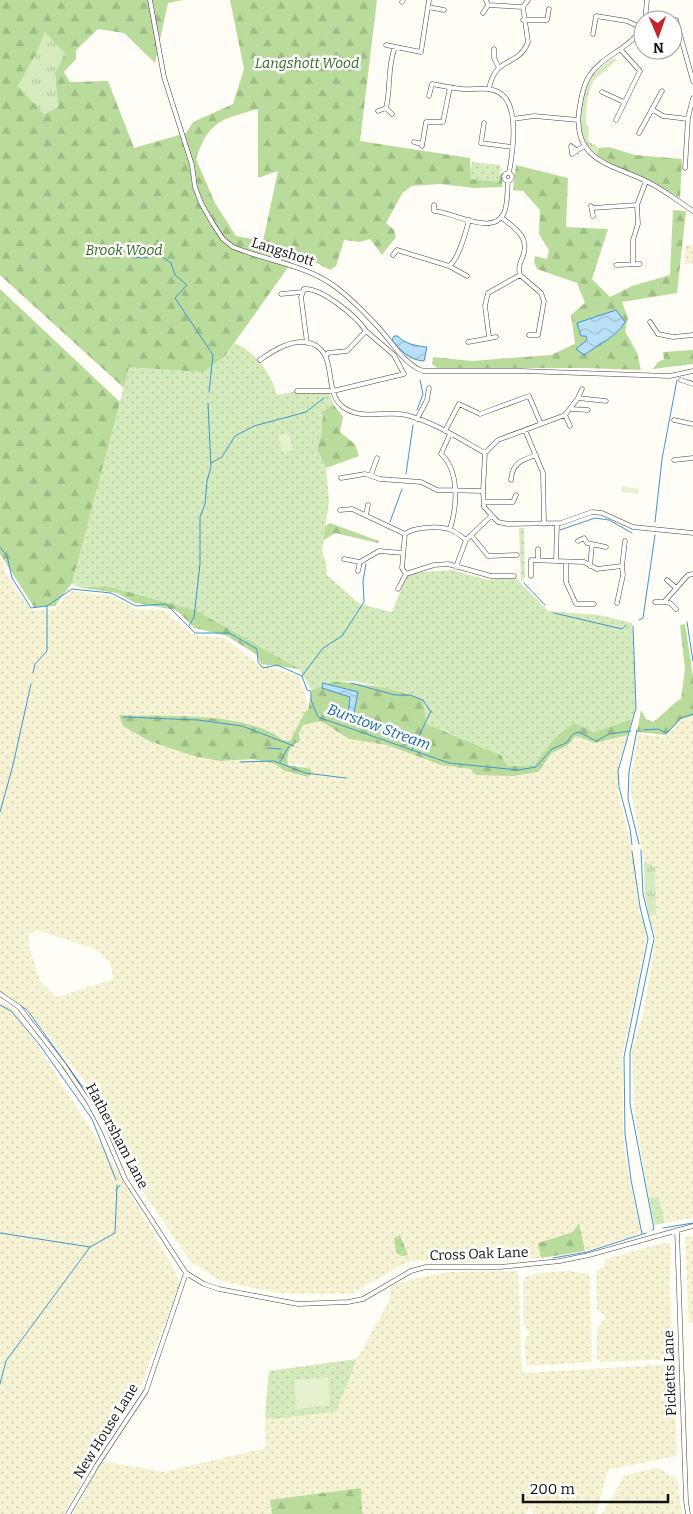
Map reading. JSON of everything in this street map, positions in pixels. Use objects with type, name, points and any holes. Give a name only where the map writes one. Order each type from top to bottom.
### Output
[{"type":"street","name":"Langshott","points":[[150,0],[164,77],[201,203],[223,239],[233,247],[252,255],[314,273],[338,288],[419,369],[582,372],[670,376],[693,371]]},
{"type":"street","points":[[421,52],[429,0]]},
{"type":"street","points":[[486,0],[488,5]]},
{"type":"street","points":[[489,89],[492,75],[498,66],[520,56],[526,47],[527,36],[523,20],[523,7],[528,0]]},
{"type":"street","points":[[488,5],[523,7]]},
{"type":"street","points":[[483,13],[488,5]]},
{"type":"street","points":[[428,7],[444,10]]},
{"type":"street","points":[[523,20],[547,20],[549,8]]},
{"type":"street","points":[[593,34],[596,16],[627,20],[633,23]]},
{"type":"street","points":[[633,37],[621,50],[602,62],[590,75],[582,96],[578,120],[584,146],[602,163],[646,181],[693,211]]},
{"type":"street","points":[[386,45],[427,53]]},
{"type":"street","points":[[683,45],[693,81]]},
{"type":"street","points":[[386,108],[389,92],[390,62],[395,47]]},
{"type":"street","points":[[494,49],[494,58],[498,66]]},
{"type":"street","points":[[616,120],[640,71],[621,50]]},
{"type":"street","points":[[429,96],[432,84],[489,89],[503,95],[510,105],[513,119],[509,173],[512,178],[508,181],[506,207],[501,217],[488,224],[434,211]]},
{"type":"street","points":[[414,142],[422,145],[424,122],[443,122],[450,87]]},
{"type":"street","points":[[639,133],[662,91]]},
{"type":"street","points":[[602,92],[624,102]]},
{"type":"street","points":[[686,168],[688,119],[693,99]]},
{"type":"street","points":[[378,111],[386,108]]},
{"type":"street","points":[[386,108],[392,114]]},
{"type":"street","points":[[653,110],[663,116],[688,119]]},
{"type":"street","points":[[513,119],[534,116],[578,120]]},
{"type":"street","points":[[484,123],[481,143],[512,147]]},
{"type":"street","points":[[577,151],[584,146]]},
{"type":"street","points":[[633,264],[633,240],[638,224],[636,205],[646,181]]},
{"type":"street","points":[[593,216],[591,207],[636,205]]},
{"type":"street","points":[[433,217],[434,206]]},
{"type":"street","points":[[501,217],[521,234],[525,244],[519,267],[520,275],[541,293],[544,301],[538,335],[529,335]]},
{"type":"street","points":[[450,265],[462,244],[469,220]]},
{"type":"street","points":[[393,255],[399,243]]},
{"type":"street","points":[[397,250],[450,265],[467,276]]},
{"type":"street","points":[[616,265],[640,264]]},
{"type":"street","points":[[489,337],[485,306],[488,293],[520,275]]},
{"type":"street","points":[[281,294],[302,292],[308,288],[320,291],[394,354],[404,374],[333,391],[297,391]]},
{"type":"street","points":[[302,292],[307,343]]},
{"type":"street","points":[[650,322],[658,334],[673,337],[693,335]]},
{"type":"street","points":[[326,356],[328,353],[347,350],[366,330]]},
{"type":"street","points":[[468,342],[496,337]]},
{"type":"street","points":[[260,360],[279,348],[307,343],[314,345],[326,356],[333,391],[342,406],[354,413],[367,415],[390,413],[417,418],[485,453]]},
{"type":"street","points":[[681,380],[693,384]]},
{"type":"street","points":[[417,418],[427,400],[429,388]]},
{"type":"street","points":[[582,389],[578,398],[565,415],[498,440],[485,453],[484,502],[491,516],[498,522],[508,524],[544,524],[557,523],[592,512],[602,513],[633,528],[693,533]]},
{"type":"street","points":[[445,431],[459,404],[480,414],[529,396],[541,424]]},
{"type":"street","points":[[578,398],[606,401]]},
{"type":"street","points":[[570,410],[588,410]]},
{"type":"street","points":[[565,415],[570,426]]},
{"type":"street","points":[[674,420],[693,424]]},
{"type":"street","points":[[525,430],[543,473],[544,524]]},
{"type":"street","points":[[450,434],[441,454],[447,459],[454,471],[454,516],[450,529]]},
{"type":"street","points":[[511,480],[512,471],[516,464],[536,455]]},
{"type":"street","points":[[371,475],[377,458]]},
{"type":"street","points":[[674,460],[693,458]]},
{"type":"street","points":[[341,478],[371,475],[380,478],[421,482],[432,488],[454,491],[483,491]]},
{"type":"street","points":[[484,502],[513,502],[516,495]]},
{"type":"street","points":[[366,515],[368,505]]},
{"type":"street","points":[[340,510],[352,509],[405,534],[418,529],[450,529],[466,540]]},
{"type":"street","points":[[456,567],[466,540],[491,516]]},
{"type":"street","points":[[556,561],[557,523]]},
{"type":"street","points":[[405,534],[402,568],[406,574]]},
{"type":"street","points":[[471,535],[488,556],[517,555]]},
{"type":"street","points":[[578,541],[584,538],[587,543],[606,548]]},
{"type":"street","points":[[618,603],[625,541]]},
{"type":"street","points":[[590,566],[592,545]]},
{"type":"street","points":[[538,548],[538,560]]},
{"type":"street","points":[[344,559],[360,562],[379,551],[404,553]]},
{"type":"street","points":[[531,576],[531,560],[566,563],[584,562],[596,569],[622,566]]},
{"type":"street","points":[[358,572],[360,562]]},
{"type":"street","points":[[566,563],[566,582],[576,604],[594,604]]},
{"type":"street","points":[[398,589],[406,574],[434,565],[448,564],[491,576],[514,576]]},
{"type":"street","points":[[664,602],[675,587],[688,575],[693,574]]},
{"type":"street","points":[[667,580],[675,587]]},
{"type":"street","points":[[560,584],[566,582]]},
{"type":"street","points":[[655,602],[670,603],[676,608]]},
{"type":"street","name":"Hathersham Lane","points":[[0,994],[19,1007],[69,1072],[104,1130],[126,1179],[186,1273]]},
{"type":"street","name":"Cross Oak Lane","points":[[186,1273],[204,1284],[257,1297],[298,1304],[348,1302],[363,1299],[394,1278],[426,1267],[500,1266],[560,1261],[693,1226]]},
{"type":"street","name":"Picketts Lane","points":[[677,1230],[688,1514]]},
{"type":"street","name":"New House Lane","points":[[68,1514],[97,1465],[146,1390],[186,1273]]},
{"type":"shaded area","points":[[693,245],[693,263],[684,265],[685,246]]},
{"type":"shaded area","points":[[0,554],[6,574],[31,610],[55,609],[72,591],[112,596],[136,609],[164,610],[193,635],[225,638],[257,664],[298,675],[305,694],[308,711],[349,739],[387,745],[441,765],[538,772],[552,753],[565,747],[576,736],[595,743],[628,735],[619,762],[618,792],[632,851],[639,910],[644,925],[646,941],[622,1056],[623,1134],[628,1171],[640,1230],[635,1236],[585,1251],[579,1224],[573,1232],[538,1243],[541,1258],[461,1263],[438,1259],[407,1262],[351,1294],[277,1293],[221,1281],[191,1262],[145,1195],[105,1107],[28,1011],[0,997]],"holes":[[[120,715],[247,724],[295,744],[291,747],[287,763],[307,766],[285,771],[275,763],[253,759],[220,761]],[[37,930],[97,950],[110,963],[114,979],[57,997],[40,981],[29,946],[28,935]]]},
{"type":"shaded area","points":[[693,717],[693,1218],[665,1223],[659,1198],[649,1197],[634,1110],[632,1050],[643,1014],[656,938],[649,916],[656,914],[655,867],[644,861],[630,787],[638,734],[666,737],[682,719]]},
{"type":"shaded area","points":[[0,1003],[14,1009],[115,1167],[175,1271],[180,1284],[140,1388],[99,1452],[64,1514],[0,1514]]},
{"type":"shaded area","points":[[693,1235],[693,1322],[689,1323],[685,1238]]},
{"type":"shaded area","points":[[667,1242],[671,1244],[670,1283],[673,1359],[601,1362],[597,1358],[597,1329],[606,1317],[597,1309],[596,1270],[604,1267],[606,1259]]},
{"type":"shaded area","points":[[518,1271],[522,1372],[674,1364],[677,1456],[608,1470],[596,1514],[534,1514],[529,1507],[526,1514],[362,1514],[361,1488],[270,1501],[272,1514],[73,1514],[101,1461],[164,1472],[265,1448],[265,1416],[274,1419],[336,1412],[357,1359],[389,1301],[391,1286],[413,1279],[448,1272]]},
{"type":"shaded area","points":[[569,1271],[590,1274],[592,1362],[527,1366],[524,1345],[529,1332],[523,1322],[523,1281],[527,1276],[539,1273]]},
{"type":"shaded area","points":[[657,1468],[677,1478],[682,1514],[602,1514],[625,1475]]},
{"type":"green space","points":[[0,0],[183,0],[168,3],[155,63],[124,33],[98,29],[76,50],[76,59],[64,72],[70,82],[108,81],[134,148],[186,133],[193,122],[233,104],[244,69],[230,0],[377,0],[360,141],[470,158],[471,176],[494,176],[503,173],[502,187],[474,188],[440,184],[412,186],[403,192],[386,223],[394,230],[396,237],[382,255],[370,239],[360,242],[344,240],[336,266],[330,270],[296,252],[289,266],[225,356],[102,475],[72,583],[55,606],[34,607],[0,554],[0,289],[121,403],[110,444],[111,456],[129,367],[124,388],[0,275]],"holes":[[[45,32],[65,54],[55,73],[58,107],[44,114],[18,86],[36,54]],[[258,109],[258,178],[278,171],[263,241],[236,236],[215,203],[196,159],[206,136],[218,124],[226,119]]]},
{"type":"green space","points":[[45,31],[65,54],[55,73],[58,107],[44,114],[18,86],[36,54]]},
{"type":"green space","points":[[614,58],[617,59],[596,78],[590,88],[587,100],[586,124],[589,127],[588,141],[599,148],[596,155],[584,140],[580,121],[582,100],[593,75]]},
{"type":"green space","points":[[609,147],[635,155],[682,159],[680,198],[660,186],[596,155],[599,148]]},
{"type":"green space","points":[[472,162],[501,165],[499,182],[470,179]]},
{"type":"green space","points":[[516,165],[568,178],[566,227],[608,229],[592,279],[610,297],[632,286],[670,275],[673,210],[686,211],[677,293],[622,302],[628,318],[625,331],[637,353],[641,370],[437,368],[432,364],[433,357],[472,361],[551,355],[575,344],[571,315],[585,303],[577,283],[537,269],[534,262],[535,256],[547,259],[549,250],[539,234],[540,210],[523,191],[513,190]]},
{"type":"green space","points":[[235,343],[250,352],[262,364],[271,379],[277,395],[297,391],[329,391],[333,404],[323,411],[321,435],[317,449],[326,468],[329,501],[322,552],[326,562],[327,575],[360,604],[392,612],[407,575],[412,573],[452,570],[488,580],[514,576],[548,611],[599,615],[632,623],[636,708],[632,719],[594,732],[574,723],[555,737],[534,765],[508,766],[501,755],[426,724],[423,700],[367,683],[344,681],[323,685],[312,690],[299,669],[195,610],[107,586],[77,587],[72,583],[129,367],[203,372],[225,356]]},
{"type":"green space","points":[[693,350],[693,364],[653,369],[658,362],[664,359],[663,352]]},
{"type":"green space","points":[[333,404],[343,417],[340,432],[355,444],[359,456],[326,468],[317,449],[321,435],[323,411]]},
{"type":"green space","points":[[288,433],[293,450],[283,452],[278,436]]},
{"type":"green space","points":[[622,486],[639,489],[638,494],[621,492]]},
{"type":"green space","points":[[330,523],[379,541],[378,543],[335,533],[273,573],[289,662],[300,669],[261,664],[257,655],[227,636],[195,628],[176,610],[135,603],[117,593],[77,587],[107,586],[195,610],[271,558]]},
{"type":"green space","points":[[519,528],[524,528],[525,577],[521,581]]},
{"type":"green space","points":[[685,624],[693,676],[693,716],[681,719],[666,735],[637,732],[641,710],[646,719],[653,722],[681,699],[685,669],[680,625]]},
{"type":"green space","points":[[335,681],[390,688],[423,700],[448,733],[501,755],[508,766],[534,765],[555,737],[575,722],[594,732],[632,719],[628,735],[595,743],[576,736],[565,747],[552,753],[538,772],[513,776],[476,775],[471,769],[441,765],[387,745],[349,739],[321,721],[303,725],[299,733],[300,741],[291,747],[288,754],[288,765],[311,769],[311,775],[308,777],[285,771],[275,764],[253,759],[220,761],[194,756],[149,741],[123,726],[119,715],[204,717],[227,720],[248,724],[267,731],[283,740],[290,741],[305,712],[308,710],[312,690]]},
{"type":"green space","points":[[644,861],[655,867],[656,914],[649,916],[645,895]]},
{"type":"green space","points":[[649,1197],[659,1198],[665,1223],[654,1225]]},
{"type":"green space","points":[[579,1223],[585,1251],[541,1258],[538,1243],[573,1232]]},
{"type":"green space","points":[[400,1235],[408,1255],[402,1256],[396,1253],[394,1238]]},
{"type":"green space","points":[[357,1359],[336,1412],[273,1419],[265,1416],[269,1371]]},
{"type":"green space","points":[[328,1377],[330,1405],[297,1409],[294,1380]]},
{"type":"green space","points":[[361,1488],[362,1514],[272,1514],[270,1500]]},
{"type":"water","points":[[616,310],[625,322],[617,332],[584,355],[576,349],[587,340],[586,336],[581,336],[577,323]]},
{"type":"water","points":[[394,336],[398,336],[411,344],[427,347],[424,361],[414,359],[406,354],[392,340]]},
{"type":"water","points":[[323,683],[358,692],[353,718],[348,716],[350,697],[322,688]]},
{"type":"waterway","points":[[133,258],[161,256],[171,263],[175,275],[187,285],[175,298],[213,355],[209,392]]},
{"type":"waterway","points":[[417,410],[423,394],[420,380]]},
{"type":"waterway","points":[[655,522],[662,459],[677,380]]},
{"type":"waterway","points":[[211,463],[222,457],[235,436],[254,426],[306,412],[324,398]]},
{"type":"waterway","points":[[189,626],[194,617],[200,564],[200,517],[205,504],[207,481],[211,467],[208,403]]},
{"type":"waterway","points":[[406,474],[413,425]]},
{"type":"waterway","points":[[390,522],[402,489]]},
{"type":"waterway","points":[[560,530],[595,518],[609,520],[632,533]]},
{"type":"waterway","points":[[639,620],[643,618],[655,535]]},
{"type":"waterway","name":"Burstow Stream","points":[[0,547],[7,556],[12,578],[31,608],[47,606],[72,589],[111,593],[136,606],[166,604],[195,633],[229,633],[257,649],[258,662],[263,668],[277,665],[302,676],[307,690],[311,691],[311,700],[318,717],[449,763],[518,770],[536,767],[552,749],[566,743],[573,734],[579,732],[596,741],[609,734],[631,731]]},
{"type":"waterway","points":[[302,676],[323,648],[342,636],[364,602],[363,581],[366,564]]},
{"type":"waterway","points":[[524,583],[545,605]]},
{"type":"waterway","points":[[33,673],[35,664],[47,651],[47,606]]},
{"type":"waterway","points":[[554,613],[622,629],[626,625]]},
{"type":"waterway","points":[[687,622],[693,661]]},
{"type":"waterway","points":[[632,845],[630,829],[619,787],[618,771],[636,708],[633,626]]},
{"type":"waterway","points":[[351,683],[395,695],[410,695],[423,700],[431,712]]},
{"type":"waterway","points":[[0,812],[13,765],[31,684]]},
{"type":"waterway","points":[[412,750],[431,711]]},
{"type":"waterway","name":"Burstow Stream","points":[[643,730],[658,729],[667,733],[681,718],[693,714]]},
{"type":"waterway","points":[[123,717],[198,720],[242,726],[294,746]]},
{"type":"waterway","points":[[637,730],[629,772],[628,799],[639,844]]},
{"type":"waterway","points":[[280,762],[289,746]]},
{"type":"waterway","points":[[266,748],[281,749]]},
{"type":"waterway","points":[[240,762],[274,761],[305,773],[346,778]]},
{"type":"waterway","points":[[641,850],[643,894],[654,938]]},
{"type":"waterway","points":[[632,851],[640,907],[648,939],[624,1057],[625,1134],[631,1180],[642,1234]]},
{"type":"waterway","points":[[652,1230],[654,1229],[630,1104],[630,1053],[654,939]]},
{"type":"waterway","points":[[0,992],[27,1010]]},
{"type":"waterway","points":[[0,1005],[11,1011],[39,1044],[92,1119],[116,1180]]},
{"type":"waterway","points":[[28,1011],[82,1086],[105,1112],[133,1176]]},
{"type":"waterway","points":[[0,1384],[6,1361],[90,1247],[115,1233],[117,1185]]},
{"type":"waterway","points":[[116,1190],[120,1185]]},
{"type":"waterway","points":[[663,1228],[693,1223]]},
{"type":"waterway","points":[[0,1233],[90,1247]]},
{"type":"waterway","points":[[553,1258],[587,1252],[646,1233]]},
{"type":"park label","name":"Langshott Wood","points":[[307,63]]},
{"type":"park label","name":"Brook Wood","points":[[124,250]]}]
